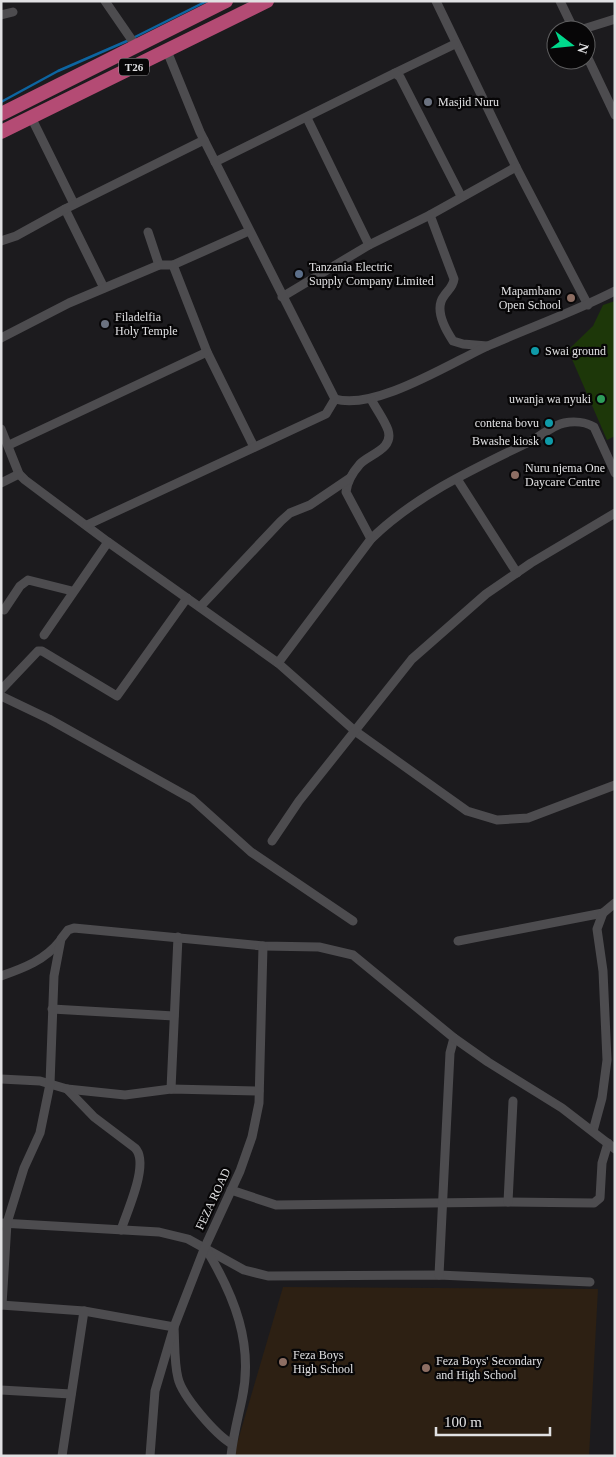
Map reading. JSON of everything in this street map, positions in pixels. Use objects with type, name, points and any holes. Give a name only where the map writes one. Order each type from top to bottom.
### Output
[{"type":"highway","name":"T26","points":[[1,114],[136,46],[210,5],[226,1]]},
{"type":"highway","name":"T26","points":[[1,132],[266,1]]},
{"type":"street","points":[[105,1],[136,46]]},
{"type":"street","points":[[436,1],[455,44],[516,167],[588,305]]},
{"type":"street","points":[[560,1],[569,20]]},
{"type":"street","points":[[1,16],[13,12]]},
{"type":"street","points":[[596,25],[615,19]]},
{"type":"street","points":[[215,162],[455,44]]},
{"type":"street","points":[[167,51],[204,140],[334,399]]},
{"type":"street","points":[[594,70],[615,115]]},
{"type":"street","points":[[395,73],[400,77],[461,196]]},
{"type":"street","points":[[31,117],[74,204]]},
{"type":"street","points":[[307,118],[369,245]]},
{"type":"street","points":[[1,241],[16,236],[74,204],[204,140]]},
{"type":"street","points":[[282,297],[369,245],[430,215],[516,167]]},
{"type":"street","points":[[65,209],[104,288]]},
{"type":"street","points":[[430,215],[454,279],[454,284],[440,302],[441,317],[452,340],[463,344],[488,346]]},
{"type":"street","points":[[1,338],[69,303],[159,265],[172,265],[249,231]]},
{"type":"street","points":[[148,232],[159,265]]},
{"type":"street","points":[[172,265],[207,352],[254,447]]},
{"type":"street","points":[[334,399],[349,401],[371,398],[442,371],[488,346],[588,305],[615,291]]},
{"type":"street","points":[[9,445],[207,352]]},
{"type":"street","points":[[200,607],[290,513],[310,505],[350,478],[361,463],[385,447],[388,442],[388,431],[371,398]]},
{"type":"street","points":[[87,525],[326,414],[334,399]]},
{"type":"street","points":[[278,663],[371,539],[390,521],[414,503],[563,423],[582,423],[594,427],[615,472]]},
{"type":"street","points":[[1,429],[19,474],[108,542],[278,663],[355,731],[467,811],[497,820],[528,818],[615,785]]},
{"type":"street","points":[[609,461],[615,450]]},
{"type":"street","points":[[1,483],[19,474]]},
{"type":"street","points":[[350,478],[346,492],[371,539]]},
{"type":"street","points":[[457,479],[517,572]]},
{"type":"street","points":[[272,841],[299,801],[412,659],[458,616],[517,572],[615,513]]},
{"type":"street","points":[[44,635],[108,542]]},
{"type":"street","points":[[4,610],[20,586],[28,580],[72,592]]},
{"type":"street","points":[[1,690],[38,651],[42,651],[116,696],[187,598]]},
{"type":"street","points":[[1,696],[50,719],[192,798],[251,852],[352,921]]},
{"type":"street","points":[[458,941],[603,913],[615,903]]},
{"type":"street","points":[[593,1131],[602,1098],[608,1060],[598,929],[603,913]]},
{"type":"street","points":[[1,976],[26,967],[51,952],[68,930],[80,928],[263,946],[319,947],[352,955],[454,1038],[488,1062],[556,1104],[611,1146],[602,1163],[600,1198],[597,1202],[276,1205],[231,1190]]},
{"type":"street","points":[[171,1089],[178,937]]},
{"type":"street","points":[[61,939],[54,976],[50,1084],[40,1133],[24,1168],[4,1223],[1,1305],[84,1311],[174,1327],[178,1380],[199,1412],[221,1437],[232,1444]]},
{"type":"street","name":"FEZA ROAD","points":[[150,1456],[155,1391],[174,1327],[205,1247],[231,1190],[252,1137],[259,1091],[263,946]]},
{"type":"street","points":[[52,1009],[174,1016]]},
{"type":"street","points":[[439,1275],[450,1052],[454,1038]]},
{"type":"street","points":[[1,1079],[40,1081],[67,1089],[125,1095],[171,1089],[259,1091]]},
{"type":"street","points":[[67,1089],[94,1117],[135,1148],[140,1155],[142,1163],[140,1174],[121,1230]]},
{"type":"street","points":[[508,1202],[513,1101]]},
{"type":"street","points":[[4,1223],[159,1232],[188,1239],[244,1270],[268,1276],[439,1275],[590,1282]]},
{"type":"street","points":[[205,1247],[225,1280],[237,1311],[245,1342],[245,1381],[231,1456]]},
{"type":"street","points":[[62,1456],[84,1311]]},
{"type":"street","points":[[1,1390],[71,1394]]},
{"type":"shaded area","name":"Feza Boys' Secondary and High School","points":[[283,1287],[598,1289],[589,1456],[236,1456],[236,1447]]},
{"type":"green space","name":"uwanja wa nyuki","points":[[615,301],[615,436],[607,440],[568,350],[593,326],[603,305]]},
{"type":"waterway","points":[[133,38],[207,1]]},
{"type":"waterway","points":[[1,102],[58,71],[127,41]]},
{"type":"place","name":"Masjid Nuru","points":[[428,102]]},
{"type":"place","name":"Tanzania Electric Supply Company Limited","points":[[299,274]]},
{"type":"place","name":"Mapambano Open School","points":[[571,298]]},
{"type":"place","name":"Filadelfia Holy Temple","points":[[105,324]]},
{"type":"place","name":"Swai ground","points":[[535,351]]},
{"type":"place","name":"uwanja wa nyuki","points":[[601,399]]},
{"type":"place","name":"contena bovu","points":[[549,423]]},
{"type":"place","name":"Bwashe kiosk","points":[[549,441]]},
{"type":"place","name":"Nuru njema One Daycare Centre","points":[[515,475]]},
{"type":"place","name":"Feza Boys High School","points":[[283,1362]]},
{"type":"place","name":"Feza Boys' Secondary and High School","points":[[426,1368]]}]
